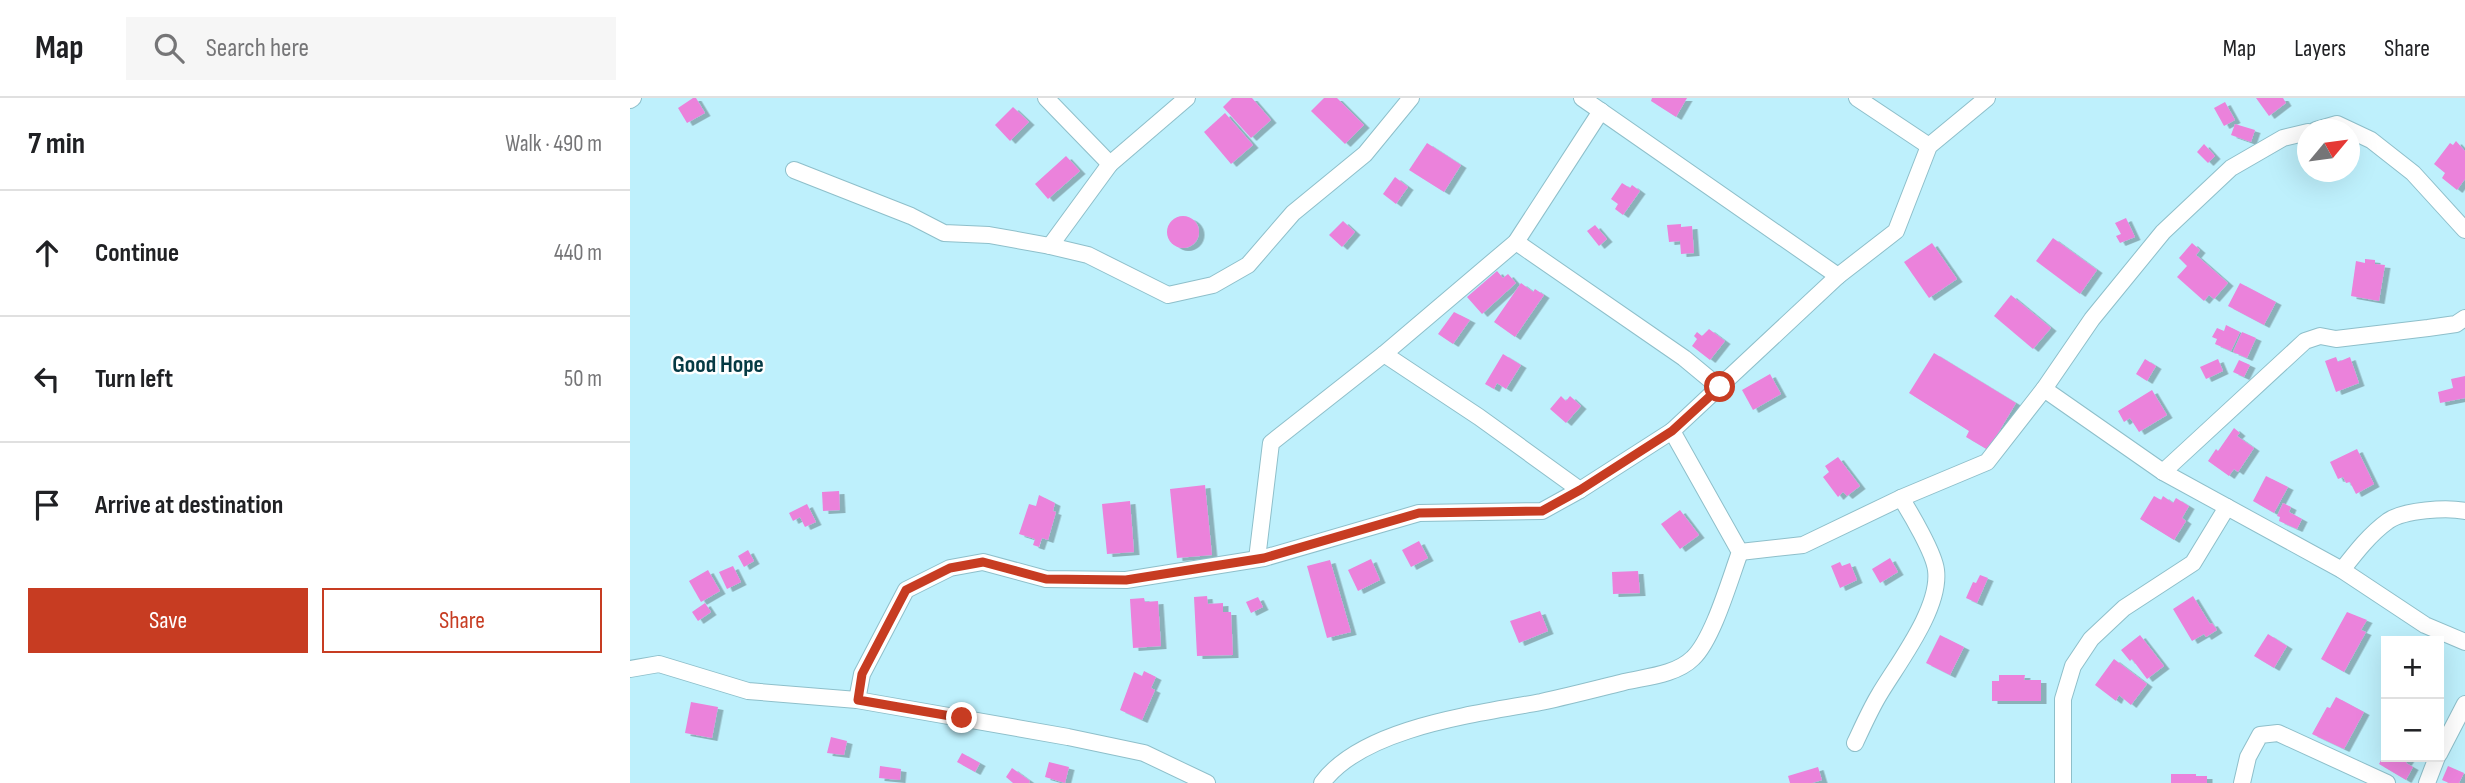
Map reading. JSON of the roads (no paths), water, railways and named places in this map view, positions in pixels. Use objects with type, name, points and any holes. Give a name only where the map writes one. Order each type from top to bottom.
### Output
[{"type":"street","points":[[1045,98],[1110,164]]},
{"type":"street","points":[[1050,246],[1110,164],[1186,98]]},
{"type":"street","points":[[794,170],[911,216],[944,233],[989,235],[1088,256],[1168,295],[1213,285],[1248,265],[1293,213],[1365,154],[1411,98]]},
{"type":"street","points":[[1582,98],[1838,276]]},
{"type":"street","points":[[1857,98],[1929,146]]},
{"type":"street","points":[[858,700],[862,674],[906,590],[950,568],[983,562],[1046,579],[1126,580],[1257,559],[1419,513],[1542,511],[1672,431],[1838,276],[1896,230],[1929,146],[1987,98]]},
{"type":"street","points":[[1257,559],[1271,443],[1384,354],[1516,242],[1601,111]]},
{"type":"street","points":[[1740,552],[1803,545],[1901,498],[1987,462],[2044,389],[2092,319],[2163,232],[2231,167],[2283,138],[2297,135]]},
{"type":"street","points":[[2360,135],[2371,140],[2413,173],[2465,230]]},
{"type":"street","points":[[1516,242],[1684,358],[1720,387]]},
{"type":"street","points":[[2163,472],[2305,341],[2320,336],[2336,339],[2456,324],[2465,318]]},
{"type":"street","points":[[1384,354],[1479,416],[1580,490]]},
{"type":"street","points":[[2044,389],[2163,472],[2342,570],[2425,625],[2465,642]]},
{"type":"street","points":[[1672,431],[1740,552]]},
{"type":"street","points":[[1855,743],[1870,710],[1899,666],[1934,598],[1937,569],[1916,522],[1901,498]]},
{"type":"street","points":[[2063,783],[2063,699],[2073,666],[2091,639],[2124,608],[2193,564],[2227,507]]},
{"type":"street","points":[[2342,570],[2360,546],[2390,519],[2425,510],[2465,511]]},
{"type":"street","points":[[1322,783],[1348,759],[1373,744],[1445,719],[1544,701],[1671,670],[1685,664],[1695,658],[1710,631],[1740,552]]},
{"type":"street","points":[[630,669],[659,664],[748,691],[858,700],[1068,737],[1144,753],[1207,783]]},
{"type":"street","points":[[2444,744],[2465,705]]},
{"type":"street","points":[[2242,783],[2248,757],[2260,734],[2278,733],[2387,783]]},
{"type":"street","points":[[2427,783],[2435,762]]},
{"type":"district","name":"Good Hope","points":[[718,364]]}]
